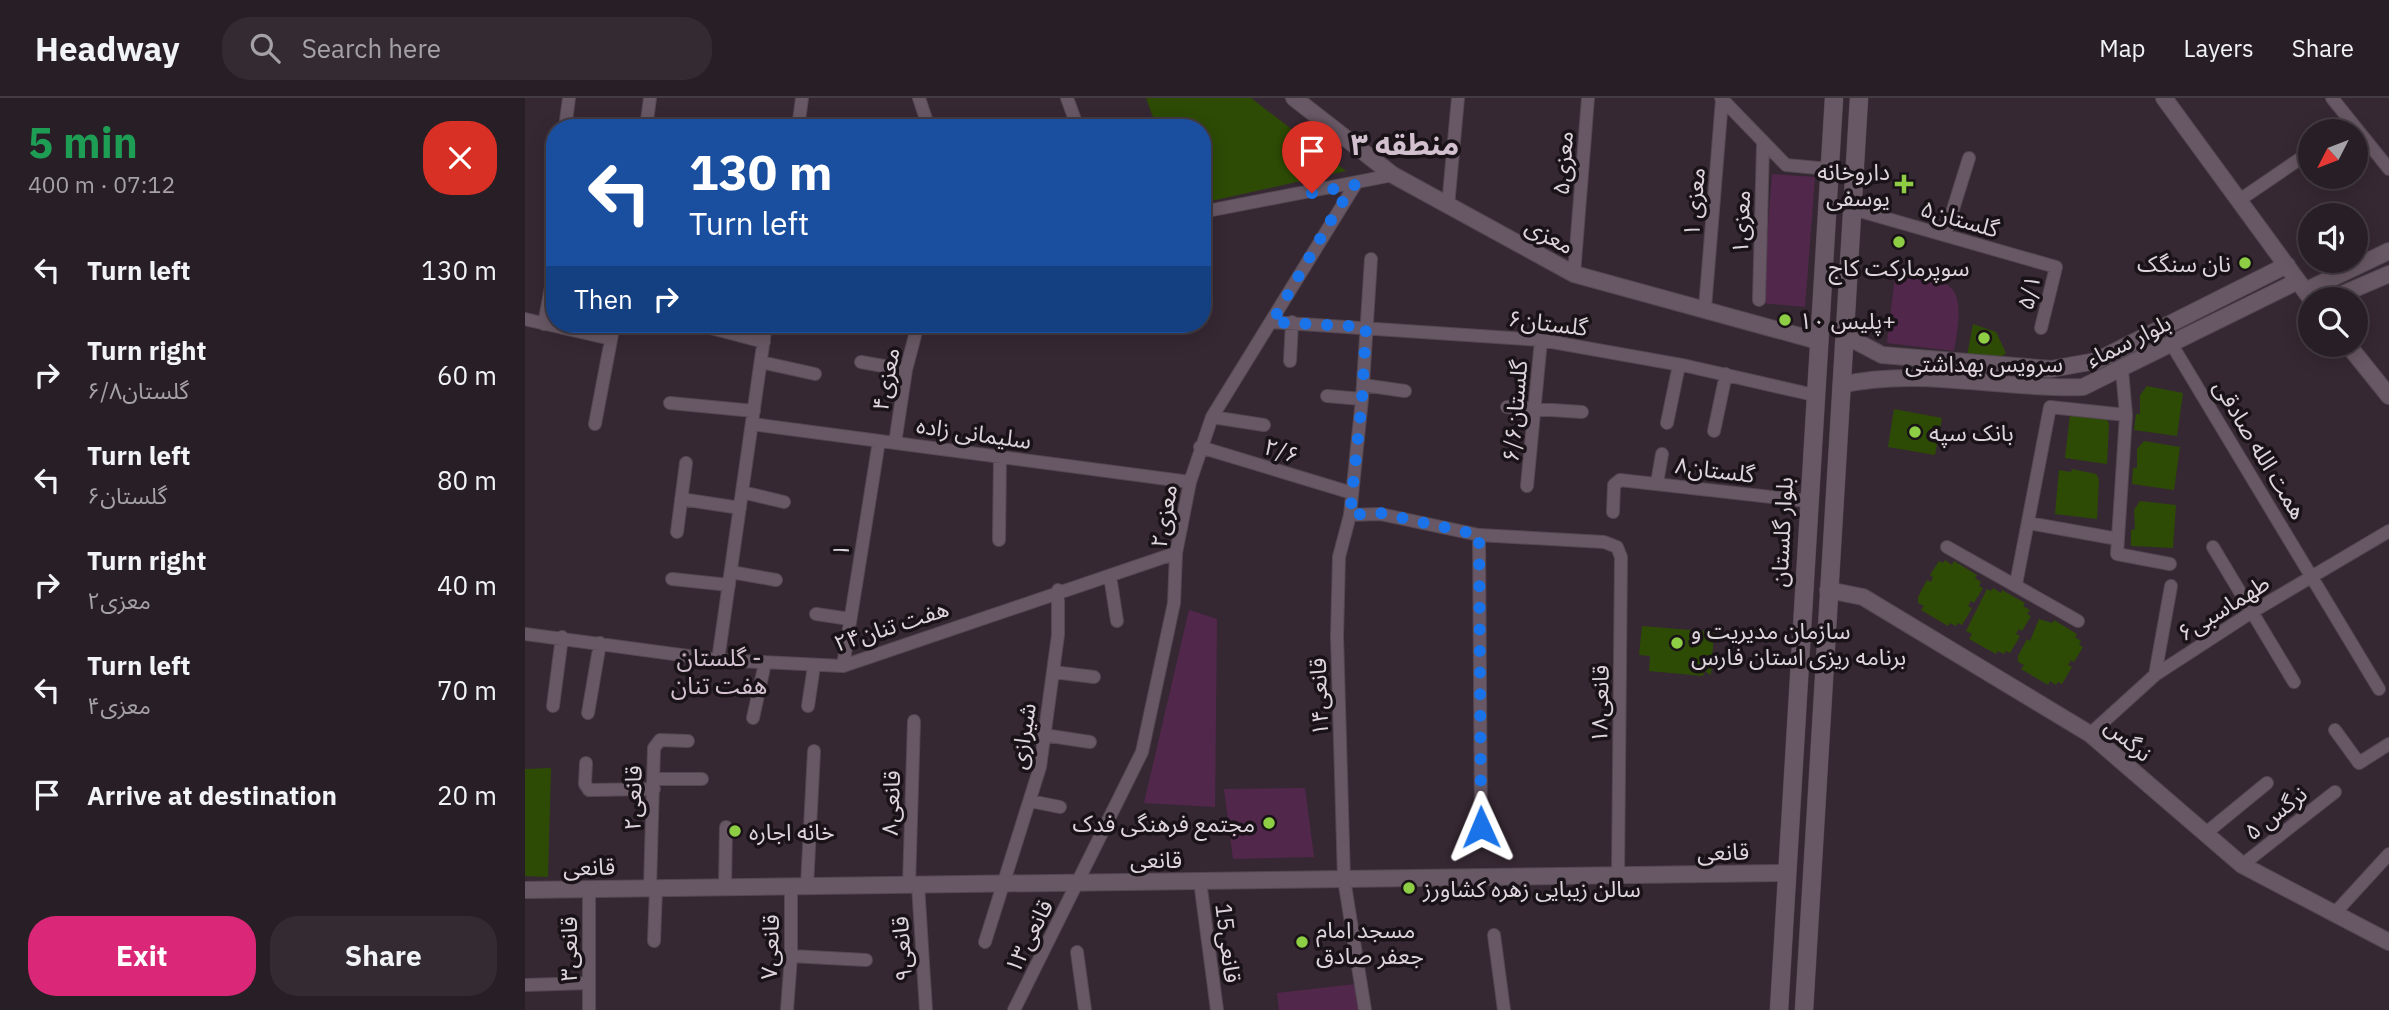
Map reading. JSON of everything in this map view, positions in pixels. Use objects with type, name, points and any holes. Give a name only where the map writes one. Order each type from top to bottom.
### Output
[{"type":"main road","name":"بلوار گلستان","points":[[1779,1010],[1807,501],[1834,98]]},
{"type":"main road","points":[[1804,1010],[1859,98]]},
{"type":"main road","points":[[1825,235],[1850,236]]},
{"type":"street","points":[[566,119],[569,98]]},
{"type":"street","points":[[647,119],[649,98]]},
{"type":"street","points":[[799,119],[802,98]]},
{"type":"street","points":[[919,98],[926,119]]},
{"type":"street","points":[[1067,98],[1075,119]]},
{"type":"street","name":"معزی","points":[[1294,98],[1393,175],[1574,274],[1818,341]]},
{"type":"street","points":[[1448,206],[1458,98]]},
{"type":"street","name":"۵معزی","points":[[1574,274],[1588,98]]},
{"type":"street","points":[[2164,98],[2303,287]]},
{"type":"street","points":[[2332,98],[2349,119]]},
{"type":"street","points":[[1721,99],[1786,166],[1829,169]]},
{"type":"street","name":"معزی ۱","points":[[1705,308],[1721,99]]},
{"type":"street","points":[[2368,138],[2384,152],[2389,169]]},
{"type":"street","name":"۱معزی","points":[[1759,300],[1763,145]]},
{"type":"street","points":[[1945,235],[1969,158]]},
{"type":"street","points":[[2238,201],[2298,160]]},
{"type":"street","points":[[1211,210],[1355,185],[1393,175]]},
{"type":"street","name":"۲معزی","points":[[1080,882],[1142,752],[1174,603],[1176,553],[1200,447],[1212,417],[1272,322],[1338,208],[1355,185]]},
{"type":"street","name":"گلستان۵","points":[[1853,209],[2056,267]]},
{"type":"street","name":"بلوار سماء","points":[[2311,287],[2389,251]]},
{"type":"street","name":"۱۴قانعی","points":[[1364,1010],[1344,879],[1337,636],[1339,557],[1350,515],[1362,399],[1371,259]]},
{"type":"street","name":"بلوار سماء","points":[[1844,335],[1882,355],[2051,369],[2076,366],[2096,361],[2287,265]]},
{"type":"street","name":"۵/۱","points":[[2041,328],[2056,267]]},
{"type":"street","points":[[2359,287],[2389,274]]},
{"type":"street","name":"بلوار سماء","points":[[1841,385],[1869,378],[1901,377],[2051,388],[2083,387],[2172,345],[2298,293]]},
{"type":"street","points":[[525,319],[544,324],[546,313]]},
{"type":"street","name":"گلستان۶","points":[[1272,322],[1541,340],[1726,374],[1814,395]]},
{"type":"street","points":[[1290,361],[1292,322]]},
{"type":"street","points":[[584,333],[611,339]]},
{"type":"street","points":[[595,424],[612,333]]},
{"type":"street","points":[[730,333],[764,342]]},
{"type":"street","points":[[718,660],[765,333]]},
{"type":"street","name":"۴معزی","points":[[895,443],[906,370],[916,333]]},
{"type":"street","name":"۶/۶گلستان","points":[[1527,486],[1541,340]]},
{"type":"street","name":"همت الله صادقی","points":[[2172,345],[2379,689]]},
{"type":"street","points":[[1901,357],[1901,377]]},
{"type":"street","points":[[2358,357],[2389,396]]},
{"type":"street","points":[[761,362],[815,374]]},
{"type":"street","points":[[860,362],[906,370]]},
{"type":"street","points":[[1667,423],[1679,365]]},
{"type":"street","points":[[2122,370],[2126,415],[2117,554],[2170,564]]},
{"type":"street","points":[[1714,431],[1726,374]]},
{"type":"street","points":[[1363,385],[1405,391]]},
{"type":"street","points":[[1327,396],[1362,399]]},
{"type":"street","name":"سلیمانی زاده","points":[[670,402],[879,441],[1190,482]]},
{"type":"street","points":[[1507,407],[1582,412]]},
{"type":"street","points":[[2017,584],[2050,407],[2126,415]]},
{"type":"street","points":[[1212,417],[1264,425]]},
{"type":"street","name":"۱","points":[[843,666],[879,441]]},
{"type":"street","name":"۲/۶","points":[[1200,447],[1352,493]]},
{"type":"street","points":[[1657,483],[1662,454]]},
{"type":"street","points":[[999,540],[1000,457]]},
{"type":"street","points":[[677,531],[686,463]]},
{"type":"street","name":"گلستان۸","points":[[1613,512],[1617,480],[1807,501]]},
{"type":"street","points":[[742,492],[784,502]]},
{"type":"street","points":[[681,499],[740,508]]},
{"type":"street","points":[[1350,515],[1380,513],[1479,535],[1481,827]]},
{"type":"street","points":[[2028,523],[2118,539]]},
{"type":"street","name":"۶طهماسبی","points":[[2090,734],[2155,675],[2252,612],[2389,531]]},
{"type":"street","name":"۱۸قانعی","points":[[1479,535],[1604,542],[1617,547],[1621,557],[1618,875]]},
{"type":"street","points":[[1947,547],[2017,584],[2078,621]]},
{"type":"street","points":[[2213,547],[2294,682]]},
{"type":"street","name":"هفت تنان۲۴","points":[[525,634],[718,660],[843,666],[1058,590],[1110,576],[1176,553]]},
{"type":"street","points":[[1110,576],[1117,621]]},
{"type":"street","points":[[672,579],[776,580]]},
{"type":"street","points":[[2155,675],[2171,586]]},
{"type":"street","name":"شیرازی","points":[[985,942],[1040,766],[1053,672],[1058,590]]},
{"type":"street","name":"نرگس","points":[[1828,590],[1863,597],[2090,734],[2242,865],[2389,942]]},
{"type":"street","points":[[816,614],[851,619]]},
{"type":"street","points":[[553,706],[562,638]]},
{"type":"street","points":[[588,713],[600,643]]},
{"type":"street","points":[[753,718],[765,663]]},
{"type":"street","points":[[808,706],[814,666]]},
{"type":"street","points":[[1053,672],[1094,677]]},
{"type":"street","name":"۸قانعی","points":[[913,885],[914,722]]},
{"type":"street","points":[[2335,730],[2358,763],[2389,744]]},
{"type":"street","points":[[1044,735],[1090,743]]},
{"type":"street","name":"۲قانعی","points":[[654,941],[656,743],[660,740],[688,741]]},
{"type":"street","name":"۷قانعی","points":[[787,1010],[814,751]]},
{"type":"street","points":[[586,763],[585,784],[589,790],[702,779]]},
{"type":"street","points":[[2206,834],[2267,783]]},
{"type":"street","name":"۵ نرگس","points":[[2242,865],[2335,792]]},
{"type":"street","points":[[1030,801],[1060,807]]},
{"type":"street","points":[[725,887],[726,827]]},
{"type":"street","points":[[2334,914],[2389,854]]},
{"type":"street","name":"قانعی","points":[[525,890],[1787,873]]},
{"type":"street","name":"15قانعی","points":[[1200,881],[1217,1010]]},
{"type":"street","name":"۱۳قانعی","points":[[1014,1010],[1080,882]]},
{"type":"street","name":"۹قانعی","points":[[913,885],[926,1010]]},
{"type":"street","name":"۳قانعی","points":[[589,889],[589,1010]]},
{"type":"street","points":[[1494,935],[1504,1010]]},
{"type":"street","points":[[1077,952],[1085,1010]]},
{"type":"street","points":[[791,956],[866,960]]},
{"type":"street","points":[[525,985],[589,983]]},
{"type":"shaded area","points":[[1772,174],[1815,177],[1805,307],[1762,303]]},
{"type":"shaded area","points":[[1896,269],[1934,278],[1953,290],[1959,313],[1954,351],[1887,343]]},
{"type":"shaded area","points":[[1189,610],[1217,619],[1215,807],[1144,803]]},
{"type":"shaded area","name":"مجتمع فرهنگی فدک","points":[[1305,788],[1314,857],[1233,859],[1224,789]]},
{"type":"shaded area","points":[[1356,984],[1361,1010],[1279,1010],[1277,993]]},
{"type":"building","points":[[1146,98],[1251,98],[1346,171],[1211,201],[1211,119],[1154,119]]},
{"type":"building","name":"سرویس بهداشتی","points":[[1973,324],[1996,332],[2006,353],[1999,359],[1967,356]]},
{"type":"building","points":[[2147,386],[2183,393],[2177,436],[2134,430],[2136,414],[2140,414],[2140,395]]},
{"type":"building","name":"بانک سپه","points":[[1894,409],[1942,418],[1935,455],[1888,447]]},
{"type":"building","points":[[2082,414],[2106,418],[2109,424],[2107,464],[2065,458],[2070,415],[2081,417]]},
{"type":"building","points":[[2144,441],[2180,447],[2174,490],[2132,484],[2133,468],[2137,468],[2137,449]]},
{"type":"building","points":[[2072,469],[2096,474],[2099,479],[2097,519],[2055,514],[2059,470],[2071,472]]},
{"type":"building","points":[[2140,501],[2176,505],[2173,548],[2131,546],[2131,530],[2135,529],[2134,510]]},
{"type":"building","points":[[1945,560],[1952,565],[1954,561],[1977,575],[1975,578],[1981,582],[1979,586],[1983,588],[1974,603],[1971,601],[1968,606],[1972,608],[1962,625],[1950,623],[1948,626],[1921,610],[1924,606],[1918,603],[1918,597],[1927,580],[1931,582],[1933,577],[1930,575],[1939,561],[1943,563]]},
{"type":"building","points":[[1993,588],[2025,603],[2023,606],[2030,610],[2027,614],[2031,616],[2022,631],[2019,629],[2016,634],[2020,636],[2010,653],[1998,651],[1996,654],[1969,639],[1972,634],[1966,631],[1987,589],[1991,591]]},
{"type":"building","points":[[2039,619],[2052,623],[2054,620],[2077,634],[2075,637],[2081,641],[2079,645],[2083,647],[2074,662],[2071,660],[2068,665],[2072,667],[2062,684],[2058,682],[2056,685],[2050,681],[2048,685],[2021,669],[2024,665],[2018,662],[2018,656],[2027,639],[2030,641]]},
{"type":"building","name":"سازمان مدیریت و برنامه ریزی استان فارس","points":[[1642,626],[1714,632],[1711,675],[1704,671],[1703,676],[1649,671],[1650,656],[1639,655]]},
{"type":"building","points":[[551,768],[548,877],[525,876],[525,769]]},
{"type":"place","name":"داروخانه یوسفی","points":[[1904,184]]},
{"type":"place","name":"سوپرمارکت کاج","points":[[1899,242]]},
{"type":"place","name":"نان سنگک","points":[[2245,263]]},
{"type":"place","name":"پلیس ۱۰+","points":[[1785,320]]},
{"type":"place","name":"سرویس بهداشتی","points":[[1984,338]]},
{"type":"place","name":"بانک سپه","points":[[1915,432]]},
{"type":"place","name":"سازمان مدیریت و برنامه ریزی استان فارس","points":[[1677,643]]},
{"type":"place","name":"مجتمع فرهنگی فدک","points":[[1269,823]]},
{"type":"place","name":"خانه اجاره","points":[[735,831]]},
{"type":"place","name":"سالن زیبایی زهره کشاورز","points":[[1409,888]]},
{"type":"place","name":"مسجد امام جعفر صادق","points":[[1302,942]]},
{"type":"district","name":"منطقه ۳","points":[[1405,143]]},
{"type":"district","name":"گلستان - هفت تنان","points":[[719,671]]},
{"type":"route","points":[[1312,193],[1355,185],[1338,208],[1272,322],[1366,327],[1362,399],[1350,515],[1380,513],[1479,535],[1481,827]]}]
